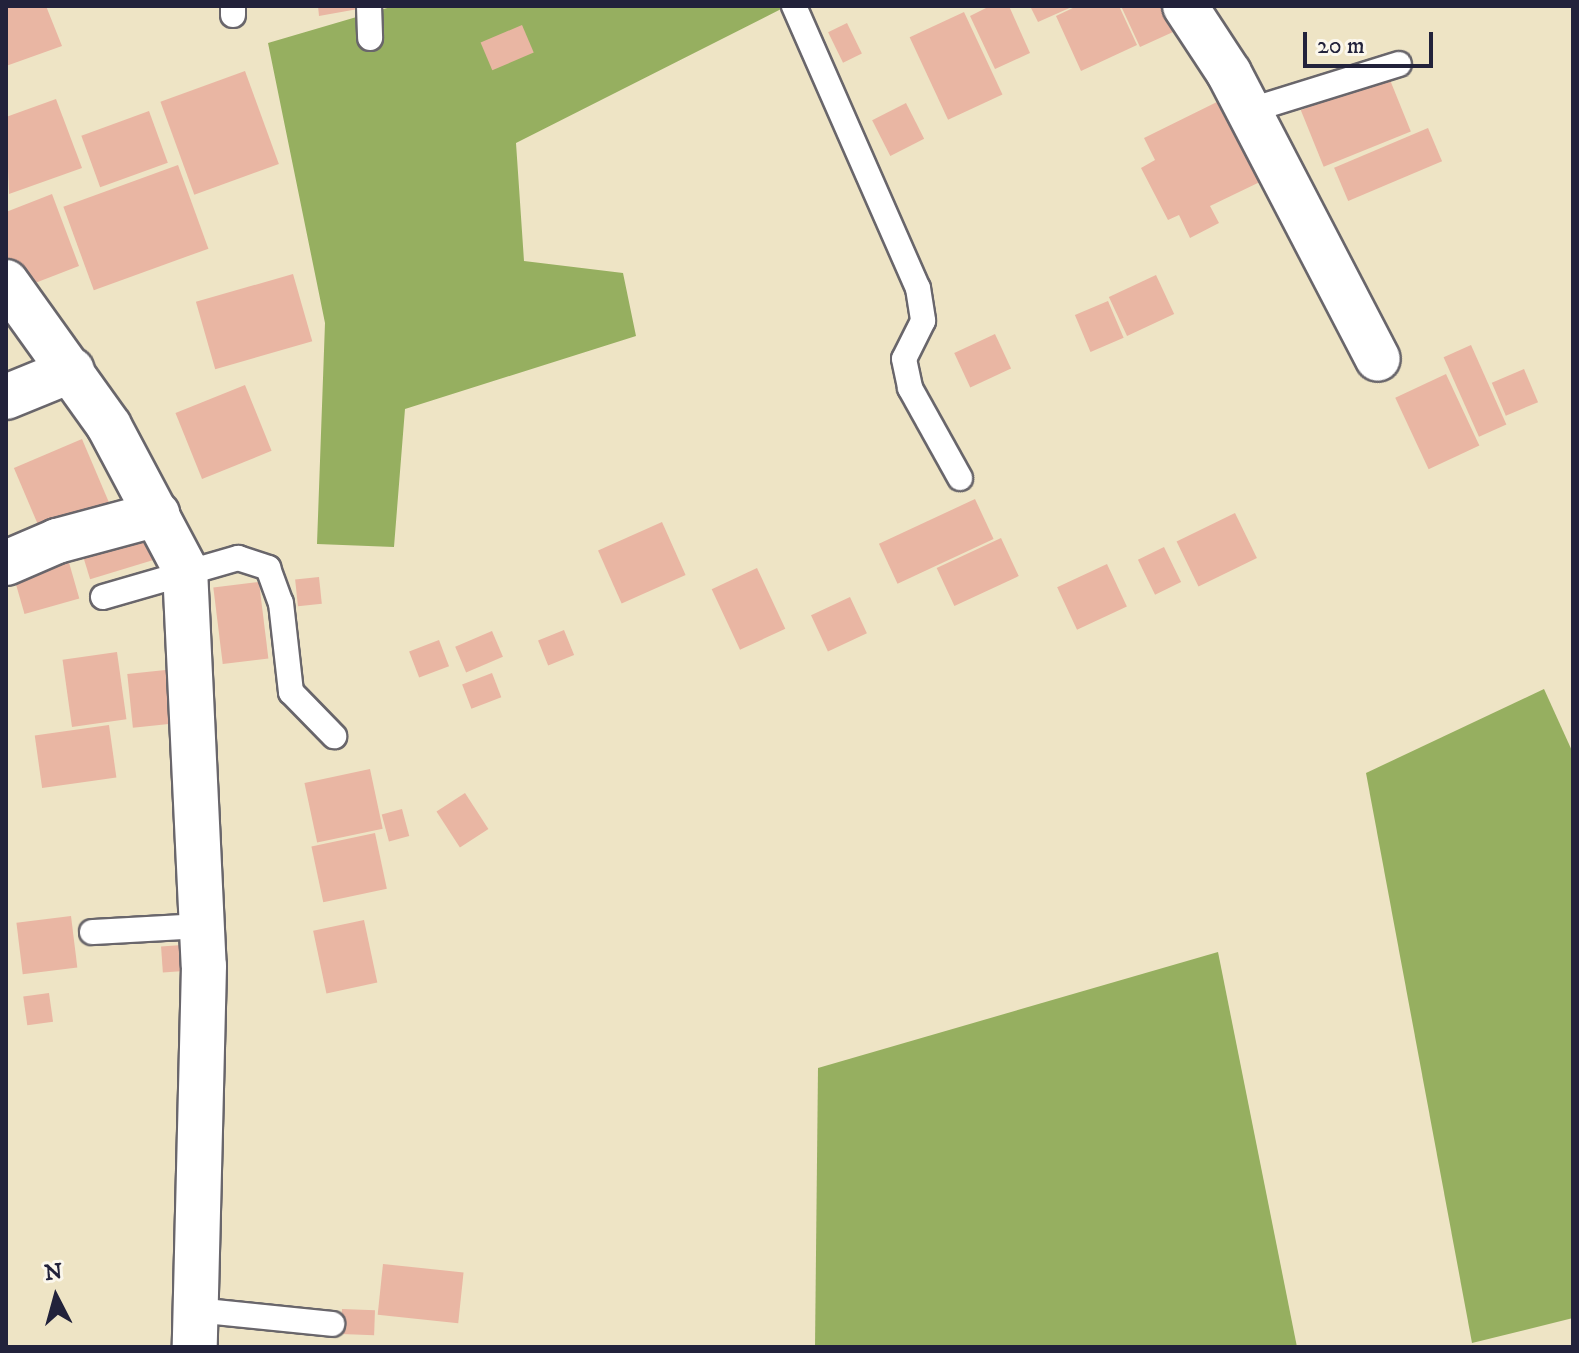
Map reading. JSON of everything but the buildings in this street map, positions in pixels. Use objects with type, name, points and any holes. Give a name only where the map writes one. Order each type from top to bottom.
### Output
[{"type":"street","points":[[1185,6],[1248,111],[1378,359]]},
{"type":"street","points":[[6,282],[72,370],[157,514],[185,569],[203,926],[195,1329]]},
{"type":"street","points":[[6,397],[72,370]]},
{"type":"street","points":[[6,563],[57,541],[157,514]]},
{"type":"lane","points":[[369,6],[370,38]]},
{"type":"lane","points":[[794,6],[918,288],[923,321],[904,359],[910,388],[960,478]]},
{"type":"lane","points":[[1248,111],[1399,64]]},
{"type":"lane","points":[[103,597],[185,569],[238,558],[268,568],[281,603],[291,692],[334,736]]},
{"type":"lane","points":[[92,932],[203,926]]},
{"type":"lane","points":[[195,1329],[332,1324]]},
{"type":"green space","points":[[394,6],[787,6],[516,143],[524,261],[623,273],[636,336],[405,409],[394,547],[317,544],[325,323],[268,43]]},
{"type":"green space","points":[[1544,689],[1573,753],[1573,1318],[1472,1343],[1366,773]]},
{"type":"green space","points":[[1218,952],[1297,1347],[815,1347],[818,1068]]}]
